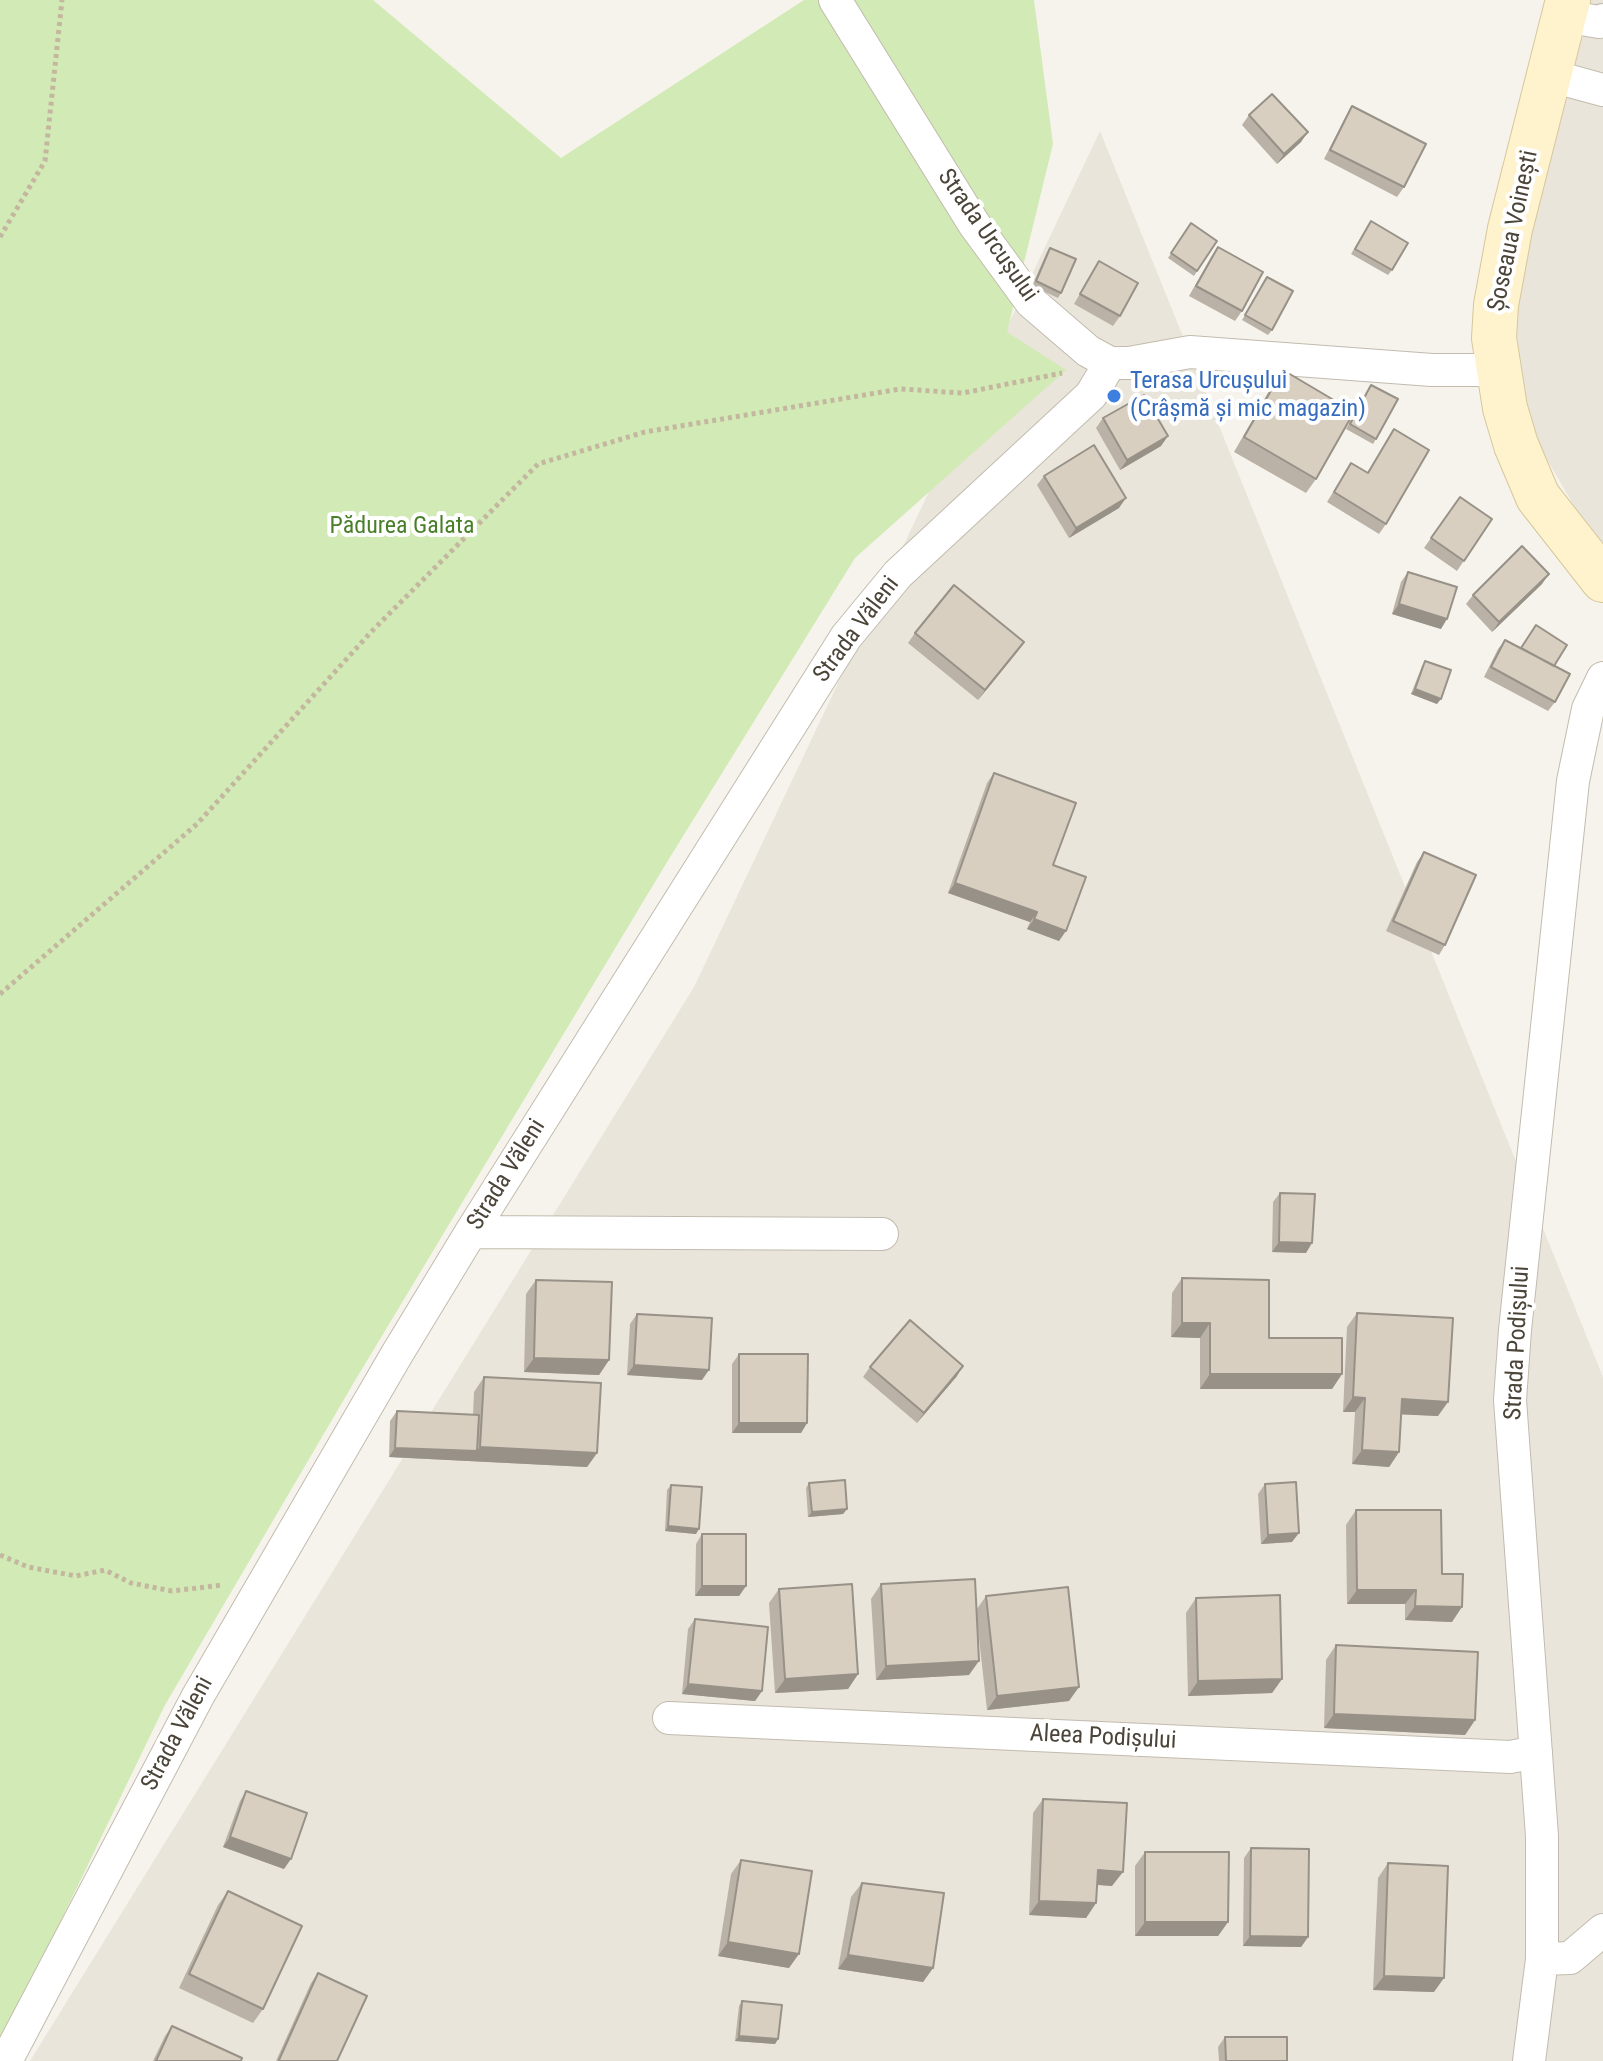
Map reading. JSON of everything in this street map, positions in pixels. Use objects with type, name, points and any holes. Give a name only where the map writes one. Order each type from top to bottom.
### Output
[{"type":"main road","name":"Șoseaua Voinești","points":[[1578,12],[1548,75],[1510,229],[1496,305],[1494,338],[1497,370],[1516,445],[1538,497],[1603,580]]},
{"type":"street","name":"Strada Urcușului","points":[[835,0],[974,224],[1031,302],[1088,351],[1110,363]]},
{"type":"street","points":[[1548,75],[1603,90]]},
{"type":"street","points":[[1110,363],[1129,363],[1190,352],[1432,370],[1497,370]]},
{"type":"street","name":"Strada Văleni","points":[[6,2061],[198,1696],[264,1582],[471,1232],[846,637],[898,574],[1091,395],[1110,363]]},
{"type":"street","name":"Strada Podișului","points":[[1529,2061],[1542,1959],[1542,1836],[1510,1400],[1573,781],[1588,709],[1603,678]]},
{"type":"street","points":[[471,1232],[882,1234]]},
{"type":"street","name":"Aleea Podișului","points":[[669,1718],[1510,1757],[1536,1752]]},
{"type":"street","points":[[1542,1959],[1570,1958],[1603,1930]]},
{"type":"path","points":[[0,237],[45,161],[62,0]]},
{"type":"path","points":[[0,994],[197,824],[371,632],[538,464],[645,432],[900,389],[963,393],[1110,363]]},
{"type":"path","points":[[0,1555],[28,1567],[76,1576],[105,1570],[131,1583],[172,1591],[264,1582]]},
{"type":"shaded area","points":[[1584,0],[1603,0],[1603,548],[1581,518],[1541,449],[1523,391],[1515,316],[1532,200]]},
{"type":"shaded area","points":[[1100,131],[1603,1377],[1603,2061],[30,2061],[694,987]]},
{"type":"green space","name":"Pădurea Galata","points":[[0,0],[373,0],[561,158],[804,0],[1034,0],[1053,144],[1007,332],[1066,370],[855,558],[664,867],[353,1384],[165,1705],[0,2047]]},
{"type":"building","points":[[1272,94],[1308,132],[1284,154],[1249,115]]},
{"type":"building","points":[[1352,106],[1426,144],[1404,187],[1330,150]]},
{"type":"building","points":[[1371,221],[1408,243],[1392,270],[1355,249]]},
{"type":"building","points":[[1191,223],[1217,241],[1197,271],[1171,253]]},
{"type":"building","points":[[1218,247],[1263,272],[1242,311],[1196,286]]},
{"type":"building","points":[[1050,248],[1076,259],[1061,293],[1036,281]]},
{"type":"building","points":[[1099,261],[1138,283],[1120,316],[1080,294]]},
{"type":"building","points":[[1267,277],[1293,291],[1272,330],[1245,315]]},
{"type":"building","points":[[1283,370],[1354,412],[1316,479],[1244,437]]},
{"type":"building","points":[[1371,385],[1398,399],[1376,439],[1350,424]]},
{"type":"building","points":[[1144,395],[1168,436],[1127,460],[1103,418]]},
{"type":"building","points":[[1394,429],[1429,450],[1386,524],[1334,492],[1351,463],[1368,473]]},
{"type":"building","points":[[1094,445],[1126,498],[1076,528],[1044,476]]},
{"type":"building","points":[[1460,497],[1492,519],[1464,561],[1431,538]]},
{"type":"building","points":[[1522,546],[1549,574],[1499,622],[1473,595]]},
{"type":"building","points":[[1408,572],[1457,587],[1447,619],[1399,604]]},
{"type":"building","points":[[954,585],[1024,642],[985,690],[915,633]]},
{"type":"building","points":[[1536,625],[1567,645],[1554,666],[1521,648]]},
{"type":"building","points":[[1505,640],[1570,674],[1555,702],[1491,667]]},
{"type":"building","points":[[1425,661],[1451,670],[1441,699],[1415,689]]},
{"type":"building","points":[[994,773],[1076,803],[1053,865],[1086,877],[1066,931],[1034,919],[1037,912],[955,883]]},
{"type":"building","points":[[1424,852],[1476,875],[1445,945],[1393,921]]},
{"type":"building","points":[[1280,1193],[1315,1194],[1312,1243],[1279,1242]]},
{"type":"building","points":[[1182,1278],[1269,1280],[1269,1338],[1342,1338],[1342,1374],[1210,1374],[1210,1323],[1182,1323]]},
{"type":"building","points":[[536,1280],[612,1282],[609,1360],[534,1358]]},
{"type":"building","points":[[1357,1313],[1453,1318],[1448,1402],[1402,1399],[1399,1452],[1362,1450],[1365,1398],[1353,1397]]},
{"type":"building","points":[[637,1314],[712,1318],[709,1370],[634,1365]]},
{"type":"building","points":[[910,1320],[963,1366],[924,1413],[870,1367]]},
{"type":"building","points":[[739,1354],[808,1354],[807,1423],[739,1423]]},
{"type":"building","points":[[484,1377],[601,1383],[597,1453],[480,1447]]},
{"type":"building","points":[[397,1411],[479,1415],[477,1451],[395,1448]]},
{"type":"building","points":[[845,1480],[847,1509],[812,1512],[809,1483]]},
{"type":"building","points":[[1296,1482],[1299,1533],[1268,1535],[1265,1484]]},
{"type":"building","points":[[671,1485],[702,1487],[699,1529],[668,1526]]},
{"type":"building","points":[[1356,1510],[1441,1510],[1442,1574],[1463,1574],[1462,1607],[1415,1606],[1416,1590],[1357,1590]]},
{"type":"building","points":[[702,1534],[746,1534],[746,1586],[702,1586]]},
{"type":"building","points":[[975,1579],[979,1661],[886,1666],[881,1584]]},
{"type":"building","points":[[852,1584],[858,1674],[785,1679],[779,1589]]},
{"type":"building","points":[[1068,1587],[1079,1687],[997,1696],[986,1596]]},
{"type":"building","points":[[1280,1595],[1282,1679],[1198,1681],[1196,1598]]},
{"type":"building","points":[[695,1619],[768,1627],[762,1691],[688,1684]]},
{"type":"building","points":[[1336,1645],[1478,1652],[1475,1720],[1334,1714]]},
{"type":"building","points":[[246,1791],[307,1813],[291,1859],[230,1837]]},
{"type":"building","points":[[1043,1799],[1127,1803],[1123,1872],[1098,1870],[1096,1903],[1039,1901]]},
{"type":"building","points":[[1251,1848],[1309,1849],[1308,1937],[1250,1936]]},
{"type":"building","points":[[1145,1852],[1229,1852],[1228,1922],[1145,1922]]},
{"type":"building","points":[[741,1860],[812,1871],[799,1954],[728,1942]]},
{"type":"building","points":[[1388,1863],[1448,1866],[1444,1978],[1384,1976]]},
{"type":"building","points":[[862,1883],[944,1893],[933,1968],[848,1955]]},
{"type":"building","points":[[228,1891],[302,1926],[263,2009],[189,1974]]},
{"type":"building","points":[[318,1973],[367,1996],[337,2061],[280,2061],[279,2060]]},
{"type":"building","points":[[742,2001],[782,2005],[778,2039],[739,2036]]},
{"type":"building","points":[[172,2026],[242,2058],[241,2061],[156,2061]]},
{"type":"building","points":[[1225,2037],[1287,2037],[1287,2061],[1226,2061]]},
{"type":"place","name":"Terasa Urcușului (Crâșmă și mic magazin)","points":[[1114,396]]}]
